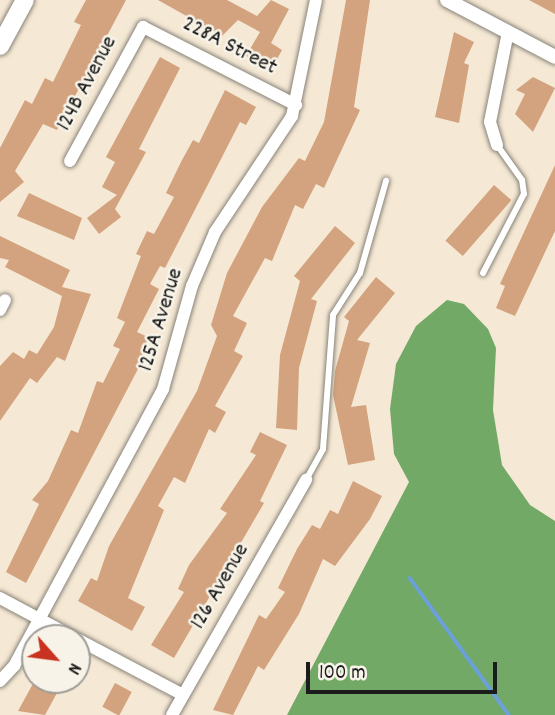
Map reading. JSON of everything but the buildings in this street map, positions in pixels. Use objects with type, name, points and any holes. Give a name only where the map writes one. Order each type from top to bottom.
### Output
[{"type":"main road","points":[[0,46],[25,0]]},
{"type":"street","name":"125A Avenue","points":[[0,681],[40,619],[163,389],[203,257],[296,105],[316,0]]},
{"type":"street","points":[[447,0],[555,57]]},
{"type":"street","name":"228A Street","points":[[143,27],[296,105]]},
{"type":"street","name":"124B Avenue","points":[[70,161],[143,27]]},
{"type":"street","points":[[497,145],[489,122],[508,32]]},
{"type":"street","name":"126 Avenue","points":[[172,715],[306,480]]},
{"type":"street","points":[[0,598],[49,624]]},
{"type":"street","points":[[91,646],[183,695]]},
{"type":"lane","points":[[483,273],[524,194],[522,180],[497,145]]},
{"type":"lane","points":[[306,480],[323,449],[333,315],[360,273],[386,181]]},
{"type":"green space","points":[[447,300],[464,304],[488,329],[496,348],[493,410],[502,465],[530,505],[555,521],[555,715],[287,715],[409,482],[394,454],[390,409],[396,364],[416,326]]},
{"type":"waterway","points":[[410,578],[509,715]]}]
